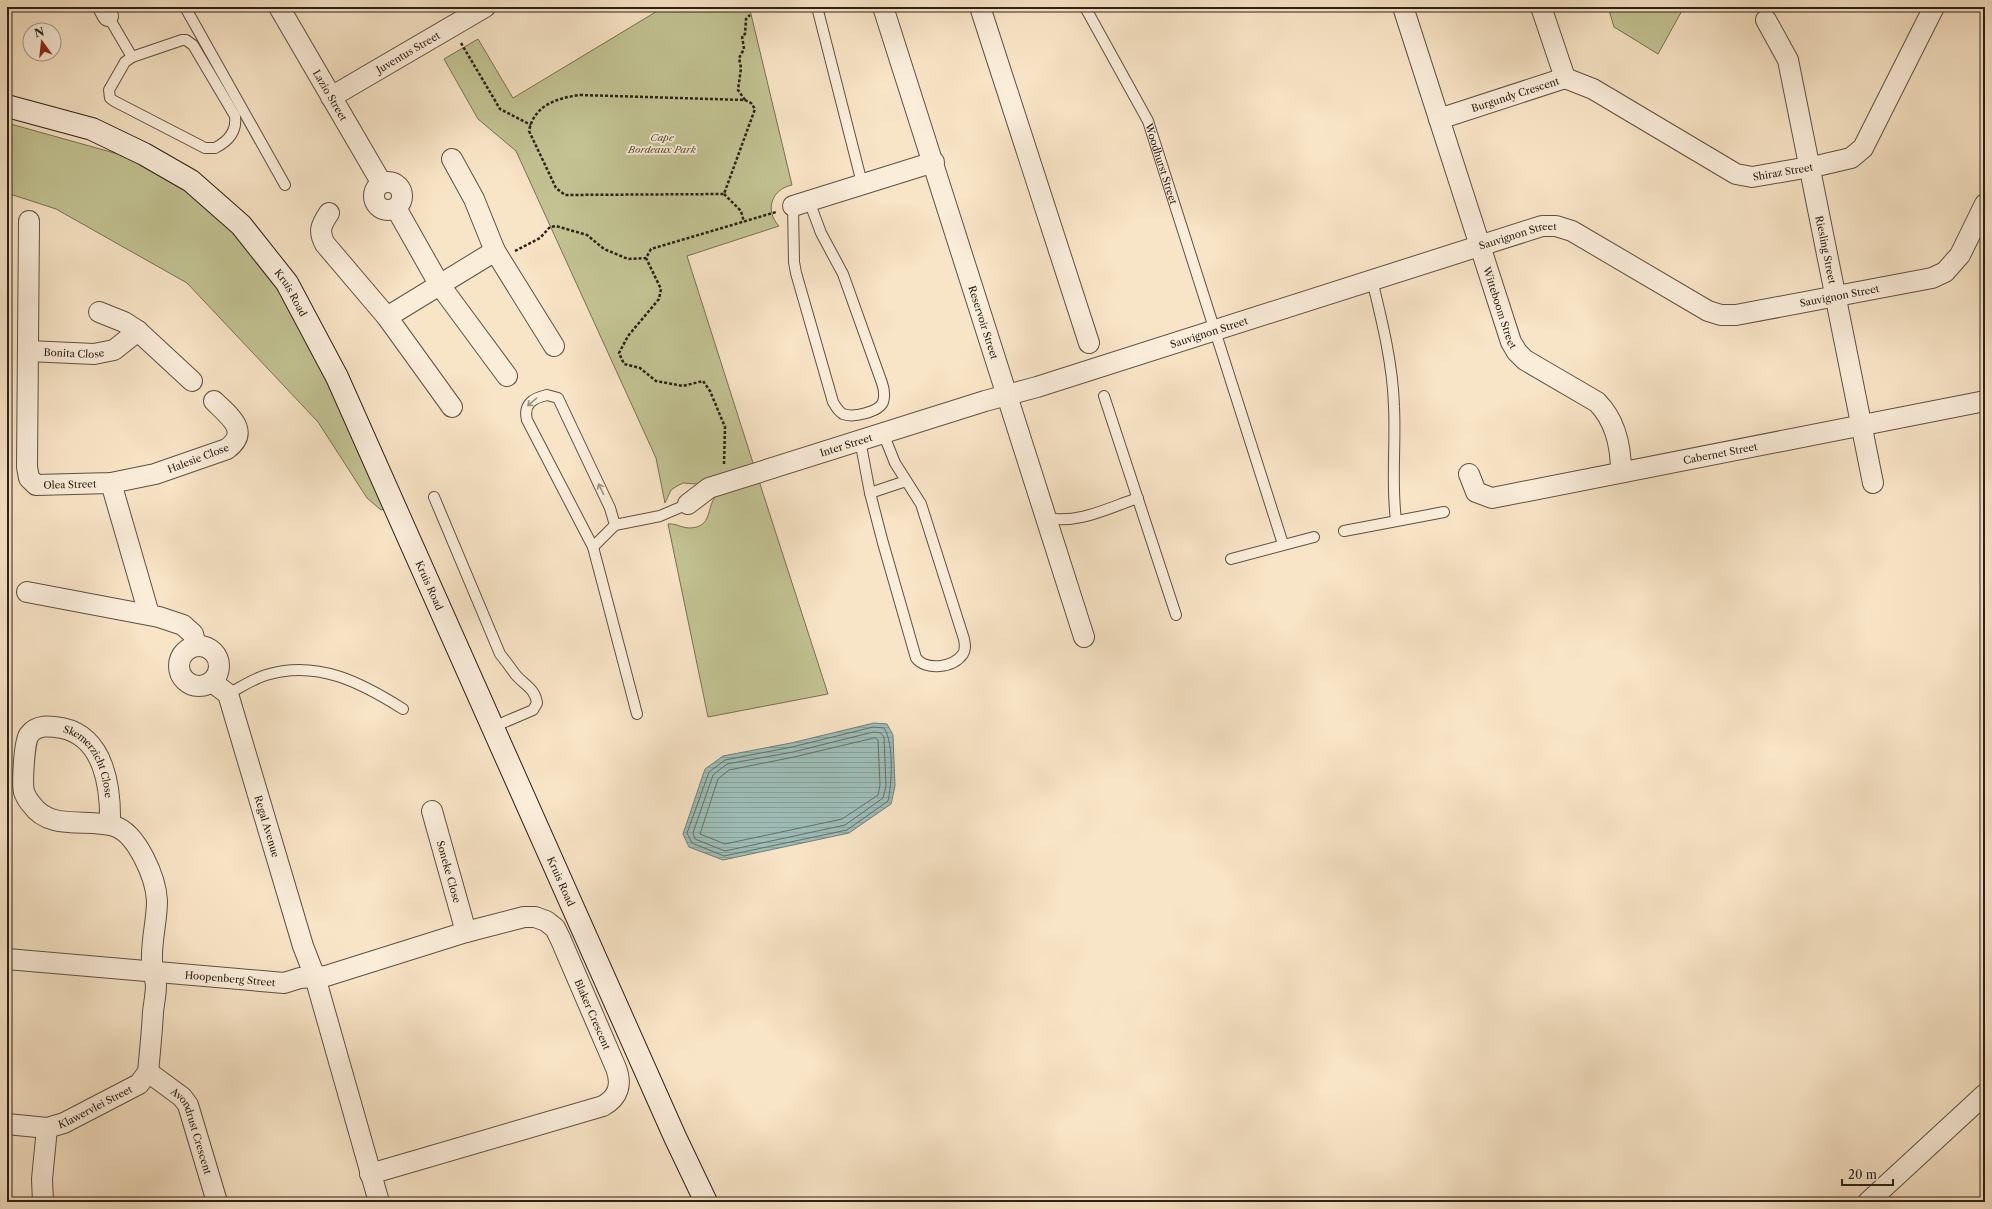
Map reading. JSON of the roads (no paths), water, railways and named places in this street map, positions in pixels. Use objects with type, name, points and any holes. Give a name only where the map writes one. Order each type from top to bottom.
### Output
[{"type":"street","name":"Lazio Street","points":[[279,7],[382,182],[374,191],[375,203],[384,210],[396,208],[439,284]]},
{"type":"street","name":"Juventus Street","points":[[331,97],[485,7]]},
{"type":"street","name":"Reservoir Street","points":[[883,7],[934,162],[1084,637]]},
{"type":"street","points":[[980,7],[1089,343]]},
{"type":"street","name":"Witteboom Street","points":[[1403,7],[1511,342],[1517,352],[1525,360],[1597,402],[1605,410],[1616,434],[1620,453],[1621,472]]},
{"type":"street","name":"Burgundy Crescent","points":[[1439,118],[1565,78],[1541,7]]},
{"type":"street","name":"Shiraz Street","points":[[1565,78],[1593,89],[1736,174],[1752,177],[1809,167],[1852,158],[1863,148],[1934,7]]},
{"type":"street","name":"Riesling Street","points":[[1766,20],[1788,60],[1873,483]]},
{"type":"street","name":"Kruis Road","points":[[7,106],[92,129],[144,154],[191,181],[241,225],[288,283],[337,377],[675,1137],[706,1202]]},
{"type":"street","points":[[452,159],[474,199],[495,251],[554,346]]},
{"type":"street","points":[[801,203],[934,162]]},
{"type":"street","name":"Sauvignon Street","points":[[1007,395],[1214,331],[1542,226],[1556,226],[1572,231],[1708,311],[1721,315],[1736,315],[1932,278],[1945,272],[1960,255],[1985,204]]},
{"type":"street","points":[[329,213],[320,227],[322,238],[387,317],[452,407]]},
{"type":"street","name":"Olea Street","points":[[29,222],[27,467],[29,478],[36,485],[110,483],[149,614]]},
{"type":"street","points":[[387,317],[495,251]]},
{"type":"street","points":[[439,284],[507,376]]},
{"type":"street","points":[[99,312],[124,322],[138,332],[192,381]]},
{"type":"street","name":"Bonita Close","points":[[28,352],[94,354],[114,350],[138,332]]},
{"type":"street","name":"Inter Street","points":[[688,504],[710,488],[1007,395]]},
{"type":"street","name":"Halesie Close","points":[[110,483],[155,474],[197,461],[231,446],[238,438],[235,423],[214,401]]},
{"type":"street","name":"Cabernet Street","points":[[1469,474],[1476,492],[1492,498],[1985,401]]},
{"type":"street","points":[[27,592],[149,614],[170,620],[183,625],[193,634],[196,646]]},
{"type":"street","points":[[196,646],[210,648],[218,659],[218,673],[212,682],[202,686],[188,684],[180,673],[180,659],[189,648],[196,646]]},
{"type":"street","points":[[212,682],[228,694]]},
{"type":"street","name":"Regal Avenue","points":[[228,694],[303,946],[315,977]]},
{"type":"street","name":"Skemerzicht Close","points":[[110,825],[110,795],[101,764],[91,744],[77,733],[64,729],[42,727],[34,730],[28,736],[24,784],[24,792],[33,807],[52,820],[110,825],[121,828],[135,841],[150,873],[157,900],[152,960],[153,972]]},
{"type":"street","name":"Soneke Close","points":[[432,811],[466,932]]},
{"type":"street","name":"Blaker Crescent","points":[[315,977],[326,976],[466,932],[524,917],[535,917],[546,921],[555,928],[619,1077],[617,1093],[612,1101],[603,1106],[370,1174]]},
{"type":"street","name":"Hoopenberg Street","points":[[7,959],[284,983],[300,978],[315,977]]},
{"type":"street","points":[[148,1072],[156,985],[153,972]]},
{"type":"street","points":[[315,977],[379,1202]]},
{"type":"street","name":"Klawervlei Street","points":[[7,1124],[47,1128],[64,1123],[139,1084],[148,1072]]},
{"type":"street","name":"Avondrust Crescent","points":[[148,1072],[182,1096],[188,1105],[217,1202]]},
{"type":"street","points":[[1868,1202],[1985,1094]]},
{"type":"street","points":[[43,1202],[42,1179],[47,1128]]},
{"type":"lane","points":[[185,7],[285,185]]},
{"type":"lane","points":[[817,7],[862,184]]},
{"type":"lane","name":"Woodhurst Street","points":[[1085,7],[1148,121],[1282,544]]},
{"type":"lane","points":[[105,11],[132,57]]},
{"type":"lane","points":[[182,40],[190,42],[235,116],[236,125],[233,134],[215,148],[205,148],[110,98],[109,90],[125,62],[132,57],[182,40]]},
{"type":"lane","points":[[801,203],[821,233],[843,274],[882,383],[884,394],[883,403],[877,408],[855,415],[844,414],[838,410],[833,402],[796,273],[794,262],[801,203]]},
{"type":"lane","points":[[1372,280],[1382,320],[1394,407],[1393,492],[1396,520]]},
{"type":"lane","points":[[615,525],[610,508],[558,398],[547,395],[531,401],[527,406],[525,413],[527,420],[593,547],[637,714]]},
{"type":"lane","points":[[1104,396],[1176,615]]},
{"type":"lane","points":[[860,440],[870,493],[916,658],[920,664],[941,666],[956,660],[963,654],[965,647],[964,639],[921,504],[895,463],[883,433]]},
{"type":"lane","points":[[870,493],[906,481]]},
{"type":"lane","points":[[434,497],[489,632],[500,654],[516,675],[531,688],[536,696],[537,704],[533,710],[493,727]]},
{"type":"lane","points":[[1047,518],[1061,521],[1073,520],[1138,498]]},
{"type":"lane","points":[[593,547],[615,525],[660,516],[688,504]]},
{"type":"lane","points":[[1344,531],[1444,512]]},
{"type":"lane","points":[[1231,559],[1282,544],[1314,537]]},
{"type":"lane","points":[[228,694],[267,675],[289,670],[311,670],[331,673],[353,681],[403,709]]},
{"type":"water","points":[[874,723],[887,724],[893,735],[895,786],[891,804],[849,833],[723,860],[689,847],[683,834],[705,769],[723,756],[791,743]]},
{"type":"park label","name":"Cape Bordeaux Park","points":[[662,142]]}]
